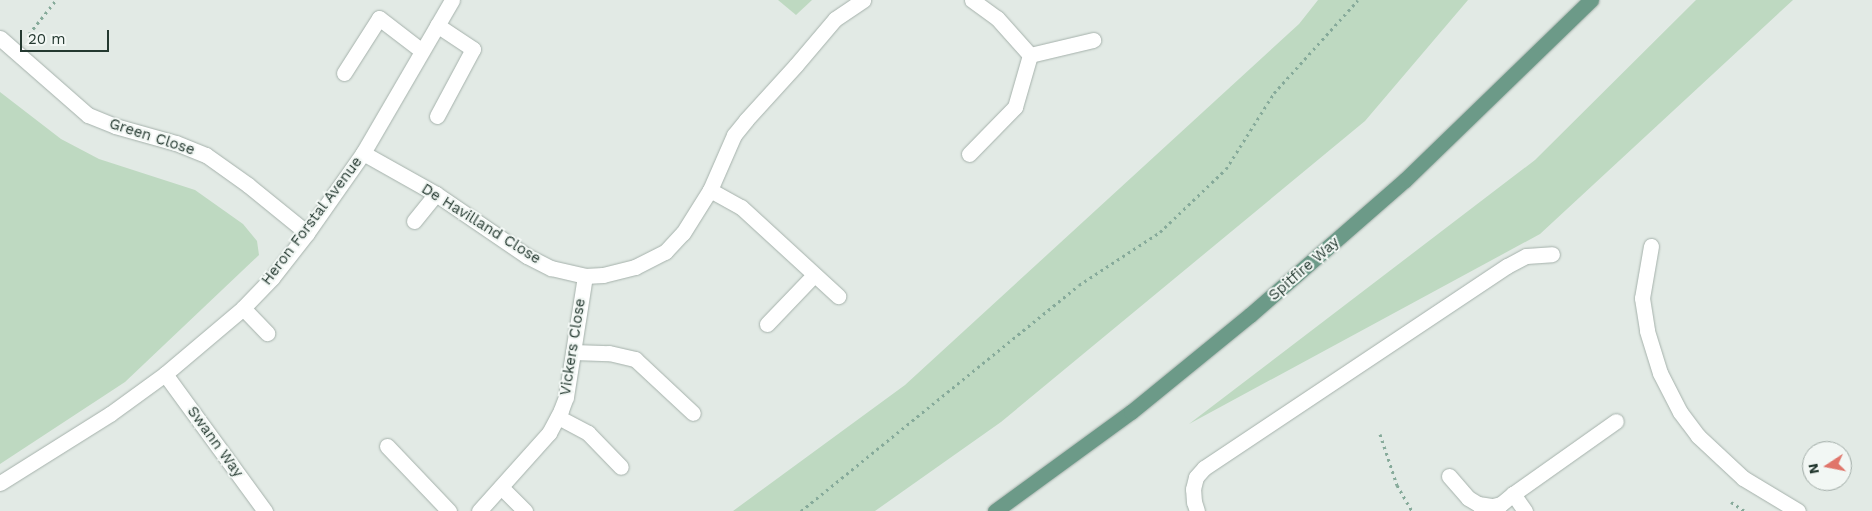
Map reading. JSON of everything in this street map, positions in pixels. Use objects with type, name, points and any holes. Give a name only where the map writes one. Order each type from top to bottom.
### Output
[{"type":"main road","name":"Spitfire Way","points":[[995,511],[1132,412],[1250,315],[1406,180],[1591,0]]},
{"type":"street","name":"Heron Forstal Avenue","points":[[0,483],[110,414],[166,374],[244,308],[272,278],[307,233],[363,154],[452,0]]},
{"type":"street","name":"De Havilland Close","points":[[363,154],[436,194],[527,256],[551,268],[585,276],[603,275],[635,267],[665,252],[690,224],[710,190],[734,135],[835,19],[863,0]]},
{"type":"street","points":[[972,0],[997,18],[1030,55]]},
{"type":"street","points":[[344,73],[379,18],[422,51]]},
{"type":"street","points":[[437,25],[473,49],[437,116]]},
{"type":"street","name":"Green Close","points":[[0,38],[88,115],[115,126],[176,143],[206,155],[248,185],[307,233]]},
{"type":"street","points":[[1030,55],[1093,40]]},
{"type":"street","points":[[970,154],[1015,107],[1030,55]]},
{"type":"street","points":[[710,190],[741,207],[838,296]]},
{"type":"street","points":[[414,221],[436,194]]},
{"type":"street","points":[[1651,246],[1642,298],[1647,331],[1660,374],[1680,412],[1698,436],[1743,478],[1798,511]]},
{"type":"street","points":[[1197,511],[1193,489],[1196,477],[1204,468],[1507,266],[1526,256],[1552,254]]},
{"type":"street","name":"Vickers Close","points":[[479,511],[549,433],[558,417],[566,397],[585,276]]},
{"type":"street","points":[[767,324],[814,276]]},
{"type":"street","points":[[244,308],[267,333]]},
{"type":"street","points":[[573,352],[609,353],[635,360],[693,413]]},
{"type":"street","name":"Swann Way","points":[[166,374],[265,511]]},
{"type":"street","points":[[558,417],[588,433],[621,467]]},
{"type":"street","points":[[1449,476],[1468,498],[1478,504],[1493,506],[1501,504],[1616,421]]},
{"type":"street","points":[[387,446],[449,511]]},
{"type":"street","points":[[502,487],[525,511]]},
{"type":"street","points":[[1513,494],[1525,511]]},
{"type":"path","points":[[15,52],[56,0]]},
{"type":"path","points":[[801,511],[1079,285],[1160,232],[1226,168],[1274,94],[1358,0]]},
{"type":"path","points":[[1380,434],[1397,486],[1412,511]]},
{"type":"path","points":[[1731,502],[1745,511]]},
{"type":"green space","points":[[778,0],[812,0],[796,15]]},
{"type":"green space","points":[[1318,0],[1468,0],[1365,121],[1001,422],[875,511],[733,511],[905,385],[1299,24]]},
{"type":"green space","points":[[1696,0],[1793,0],[1540,234],[1189,424],[1535,160]]},
{"type":"green space","points":[[0,92],[61,139],[99,159],[195,190],[243,224],[257,241],[259,255],[125,382],[0,464]]}]
